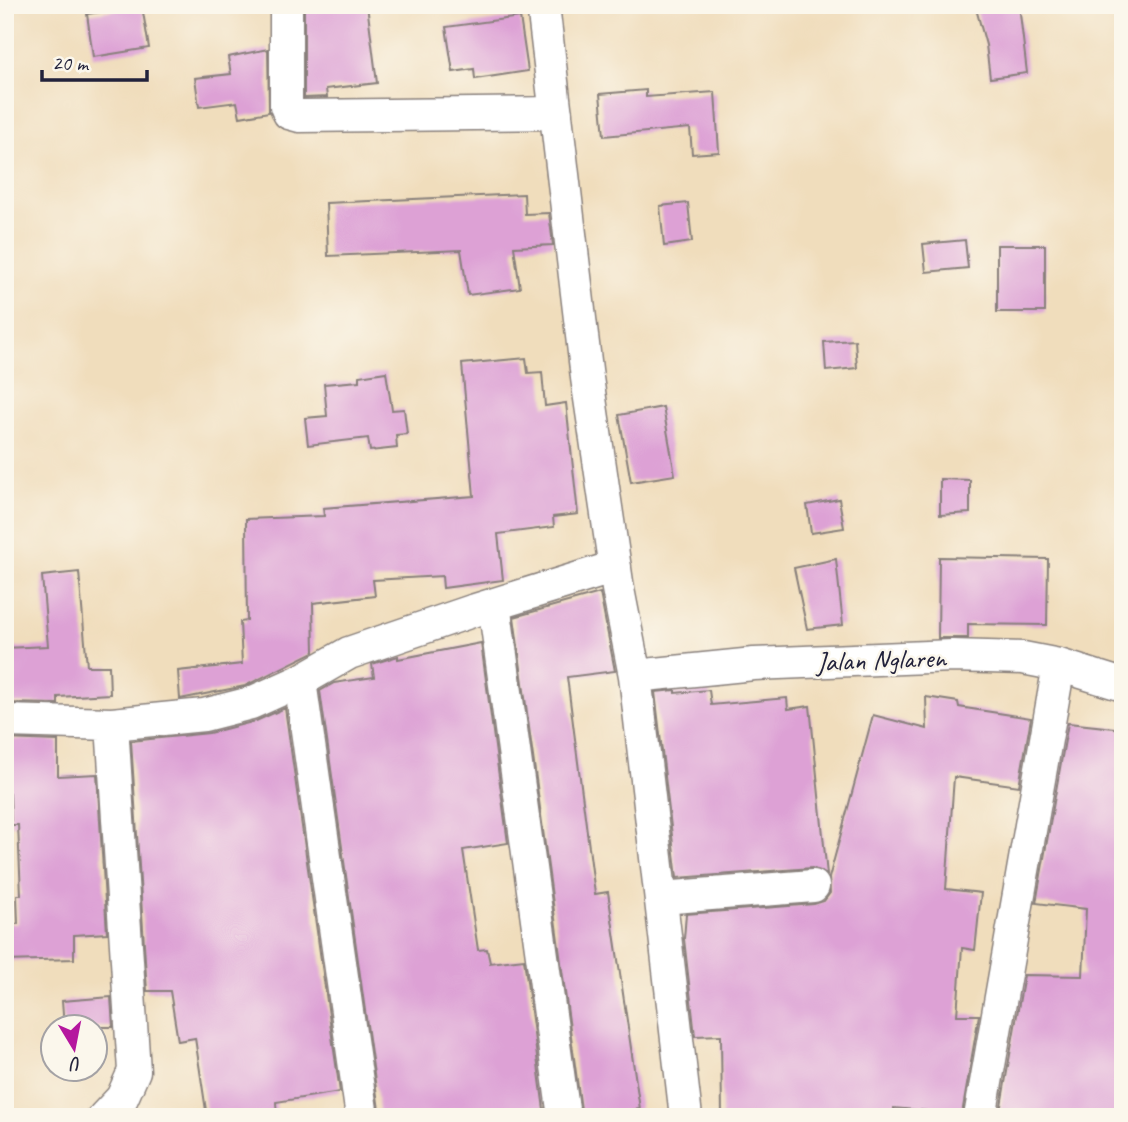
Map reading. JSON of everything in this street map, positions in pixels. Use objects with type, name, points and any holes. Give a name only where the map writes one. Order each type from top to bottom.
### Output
[{"type":"street","points":[[286,5],[286,106],[289,113],[300,116],[556,113]]},
{"type":"street","points":[[543,5],[587,377],[615,567],[635,676],[686,1117]]},
{"type":"street","points":[[5,721],[112,724],[204,715],[251,703],[300,681],[349,653],[615,567]]},
{"type":"street","points":[[494,604],[564,1117]]},
{"type":"street","name":"Jalan Nglaren","points":[[635,676],[754,664],[952,656],[1023,658],[1059,665],[1123,685]]},
{"type":"street","points":[[980,1117],[1059,665]]},
{"type":"street","points":[[300,681],[362,1117]]},
{"type":"street","points":[[104,1117],[122,1098],[134,1071],[112,724]]},
{"type":"street","points":[[661,898],[813,886]]},
{"type":"building","points":[[304,5],[367,5],[377,83],[326,89],[327,97],[304,98]]},
{"type":"building","points":[[975,5],[1019,5],[1027,73],[990,78],[986,45]]},
{"type":"building","points":[[142,6],[149,48],[93,57],[87,14]]},
{"type":"building","points":[[520,17],[528,71],[475,79],[474,69],[453,72],[446,27]]},
{"type":"building","points":[[268,49],[269,112],[240,117],[237,102],[199,107],[195,78],[231,74],[228,57]]},
{"type":"building","points":[[646,90],[646,97],[715,92],[719,152],[692,154],[690,128],[604,136],[600,94]]},
{"type":"building","points":[[524,194],[525,214],[549,213],[553,245],[514,247],[520,288],[468,295],[461,250],[328,256],[326,203]]},
{"type":"building","points":[[688,203],[692,242],[664,246],[660,206]]},
{"type":"building","points":[[965,240],[968,268],[926,272],[923,244]]},
{"type":"building","points":[[997,245],[1045,245],[1045,312],[997,312]]},
{"type":"building","points":[[855,340],[857,368],[826,371],[824,342]]},
{"type":"building","points":[[526,358],[528,373],[542,372],[545,406],[566,403],[578,514],[553,517],[554,527],[498,534],[503,580],[443,588],[442,576],[373,580],[375,596],[313,603],[314,652],[245,686],[180,699],[178,671],[242,664],[240,622],[247,621],[246,519],[324,516],[323,508],[474,496],[462,364]]},
{"type":"building","points":[[386,372],[392,410],[404,409],[407,434],[396,435],[397,448],[370,451],[368,438],[308,445],[305,418],[327,416],[324,384],[359,381],[359,376]]},
{"type":"building","points":[[663,407],[675,475],[631,482],[619,415]]},
{"type":"building","points":[[940,479],[970,480],[970,513],[940,515]]},
{"type":"building","points":[[839,499],[844,528],[811,533],[807,505]]},
{"type":"building","points":[[939,557],[1048,559],[1047,625],[968,624],[968,638],[938,638]]},
{"type":"building","points":[[836,559],[843,625],[807,629],[794,568]]},
{"type":"building","points":[[79,572],[87,666],[109,666],[110,694],[58,697],[58,704],[5,703],[5,648],[48,646],[42,576]]},
{"type":"building","points":[[600,593],[615,671],[567,677],[595,894],[608,892],[640,1109],[582,1117],[514,617]]},
{"type":"building","points":[[481,643],[508,843],[463,850],[478,950],[487,949],[490,963],[524,959],[545,1117],[380,1117],[320,691],[334,683],[374,677],[372,664],[398,656],[398,659]]},
{"type":"building","points":[[675,690],[675,693],[709,690],[711,705],[787,698],[788,709],[810,706],[827,875],[812,868],[677,878],[655,692]]},
{"type":"building","points":[[926,697],[958,702],[959,707],[1031,718],[1019,786],[954,777],[946,889],[981,893],[975,950],[962,948],[957,1015],[979,1015],[962,1114],[894,1108],[894,1117],[722,1117],[721,1035],[695,1036],[684,939],[686,914],[824,901],[830,893],[829,878],[873,715],[927,729]]},
{"type":"building","points":[[285,708],[340,1092],[276,1102],[277,1117],[207,1117],[195,1038],[178,1041],[170,991],[147,991],[131,741],[209,733],[256,721]]},
{"type":"building","points":[[1068,723],[1123,729],[1118,776],[1123,777],[1123,1117],[999,1117],[1024,975],[1083,976],[1086,909],[1036,903]]},
{"type":"building","points":[[5,739],[58,741],[58,776],[97,774],[107,933],[74,935],[74,959],[5,961],[5,923],[18,924],[17,895],[21,895],[18,825],[11,825],[10,794],[5,794]]},
{"type":"building","points":[[111,997],[113,1027],[108,1027],[108,1014],[63,1014],[62,1001]]}]
